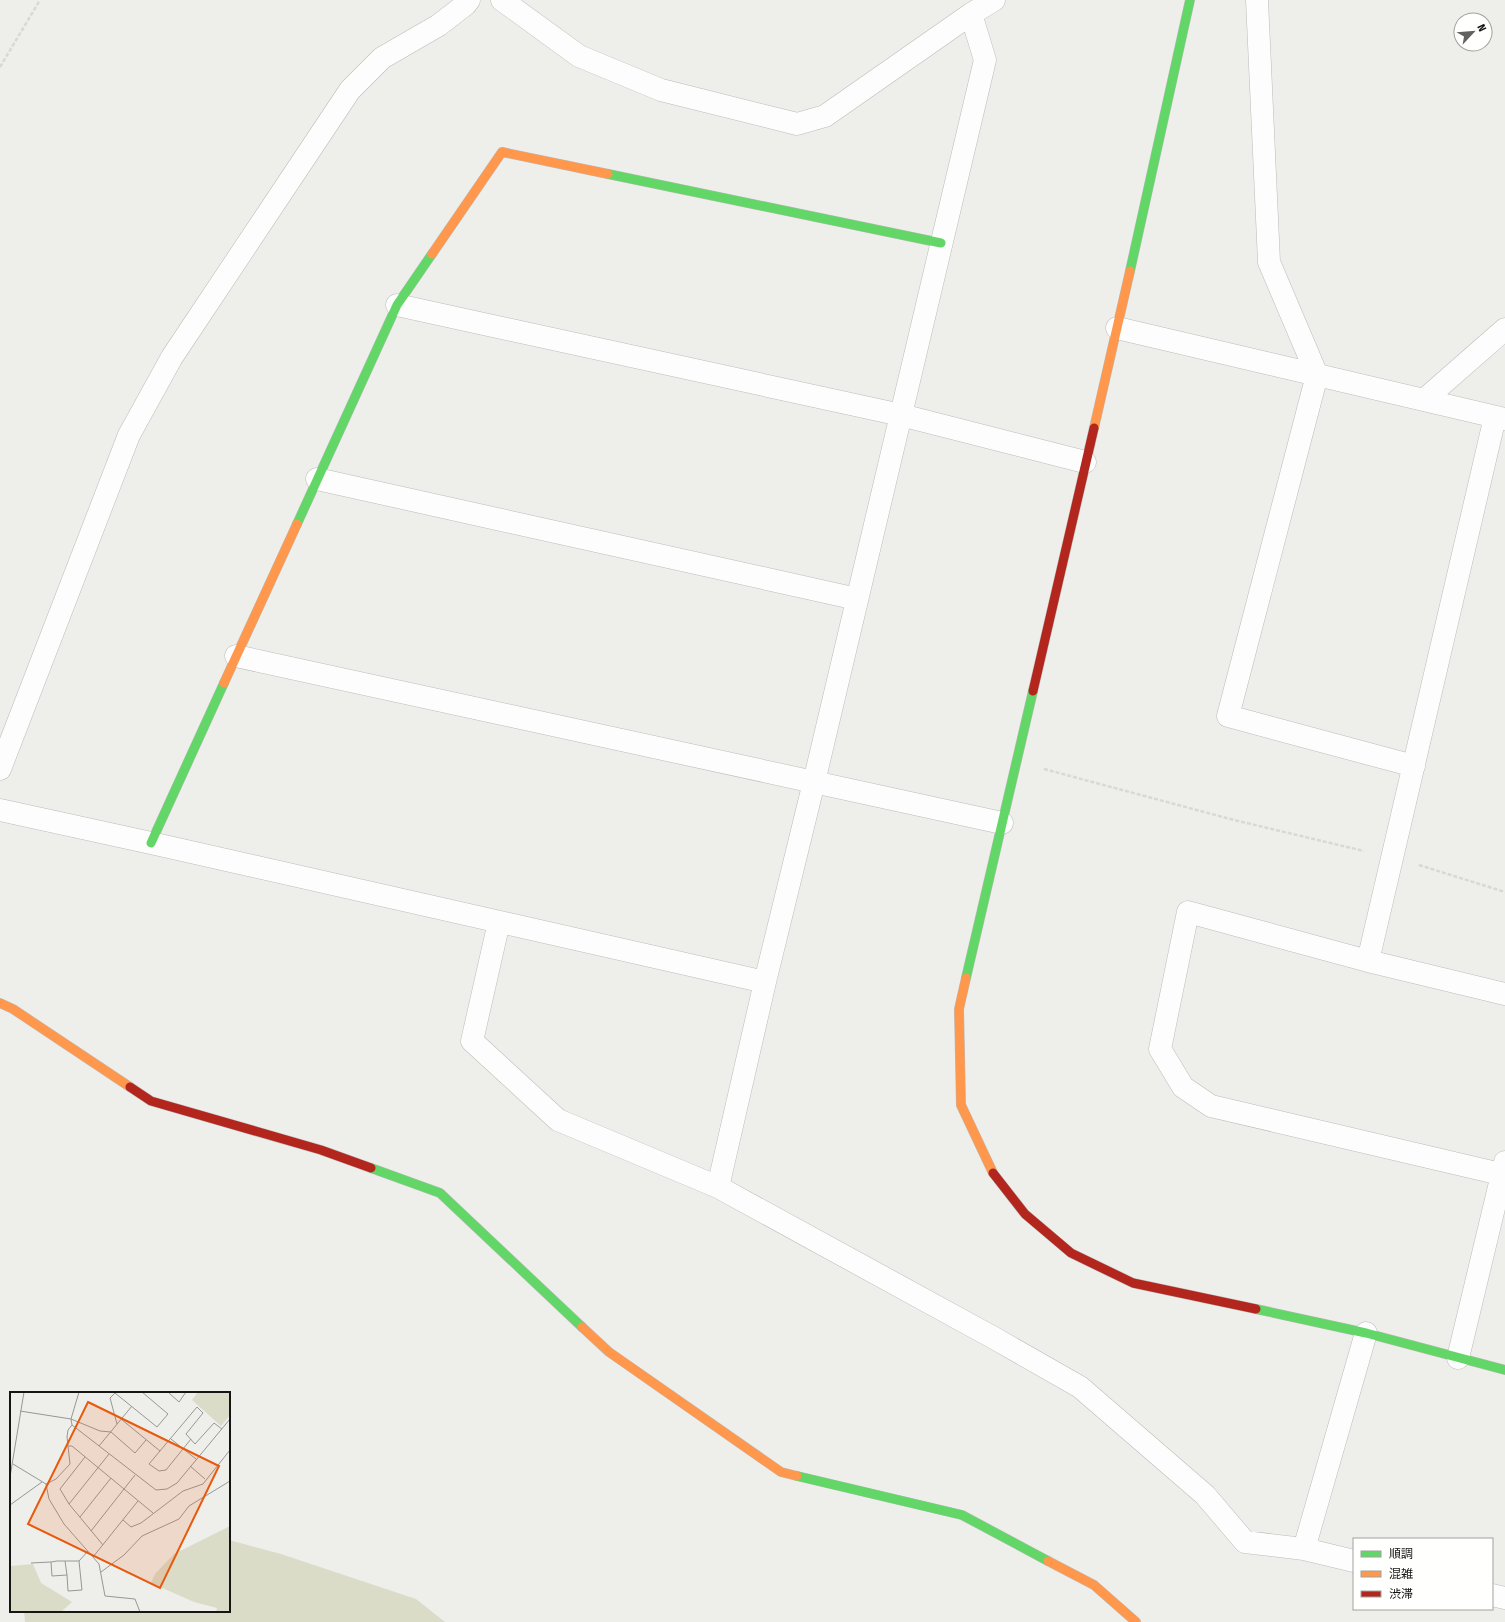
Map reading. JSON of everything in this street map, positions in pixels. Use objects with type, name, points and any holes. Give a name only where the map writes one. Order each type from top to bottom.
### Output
[{"type":"street","points":[[0,769],[8,723],[129,434],[172,357],[350,90],[382,58],[439,25],[466,4],[468,0]]},
{"type":"street","points":[[502,0],[579,56],[661,90],[797,124],[825,116],[971,14],[994,0]]},
{"type":"street","points":[[1190,0],[1117,328],[959,1009],[961,1105],[995,1176],[1025,1214],[1071,1253],[1133,1283],[1366,1333],[1505,1370]]},
{"type":"street","points":[[1257,0],[1269,262],[1317,375],[1228,716],[1414,766]]},
{"type":"street","points":[[718,1187],[765,982],[814,782],[985,60],[971,14]]},
{"type":"street","points":[[151,842],[396,305],[502,152],[941,243]]},
{"type":"street","points":[[396,305],[901,415],[1086,462]]},
{"type":"street","points":[[1117,328],[1500,418],[1414,766],[1368,961]]},
{"type":"street","points":[[1424,400],[1505,329]]},
{"type":"street","points":[[317,479],[857,599]]},
{"type":"street","points":[[236,656],[1002,823]]},
{"type":"street","points":[[0,810],[151,842],[765,982]]},
{"type":"street","points":[[1458,1358],[1504,1171],[1211,1106],[1183,1087],[1160,1049],[1188,912],[1368,961],[1505,994]]},
{"type":"street","points":[[499,922],[472,1041],[558,1120],[718,1187],[994,1338],[1080,1387],[1205,1495],[1246,1542],[1304,1549],[1353,1561]]},
{"type":"street","points":[[0,1003],[14,1009],[151,1101],[321,1150],[440,1193],[610,1352],[782,1472],[962,1515],[1094,1585],[1136,1622]]},
{"type":"street","points":[[1304,1549],[1366,1333]]},
{"type":"street","points":[[1493,1595],[1505,1598]]},
{"type":"path","points":[[0,67],[40,0]]},
{"type":"path","points":[[1016,762],[1234,820],[1392,857],[1505,892]]},
{"type":"green space","points":[[230,1540],[281,1554],[416,1599],[445,1622],[25,1622],[24,1612],[230,1612]]},
{"type":"traffic: fast","points":[[1130,271],[1190,0]]},
{"type":"traffic: fast","points":[[608,174],[941,243]]},
{"type":"traffic: fast","points":[[297,524],[397,305],[432,254]]},
{"type":"traffic: fast","points":[[151,843],[224,683]]},
{"type":"traffic: fast","points":[[966,978],[1033,691]]},
{"type":"traffic: fast","points":[[371,1168],[440,1193],[582,1327]]},
{"type":"traffic: fast","points":[[1256,1309],[1366,1333],[1505,1370]]},
{"type":"traffic: fast","points":[[797,1476],[962,1515],[1048,1561]]},
{"type":"traffic: slow","points":[[432,254],[502,152],[608,174]]},
{"type":"traffic: slow","points":[[1094,428],[1130,271]]},
{"type":"traffic: slow","points":[[224,683],[297,524]]},
{"type":"traffic: slow","points":[[966,978],[959,1009],[961,1105],[993,1173]]},
{"type":"traffic: slow","points":[[0,1003],[13,1009],[130,1087]]},
{"type":"traffic: slow","points":[[582,1327],[609,1352],[781,1472],[797,1476]]},
{"type":"traffic: slow","points":[[1048,1561],[1094,1585],[1136,1622]]},
{"type":"traffic: jam","points":[[1033,691],[1094,428]]},
{"type":"traffic: jam","points":[[130,1087],[151,1101],[321,1150],[371,1168]]},
{"type":"traffic: jam","points":[[993,1173],[1025,1214],[1071,1253],[1133,1283],[1256,1309]]}]
